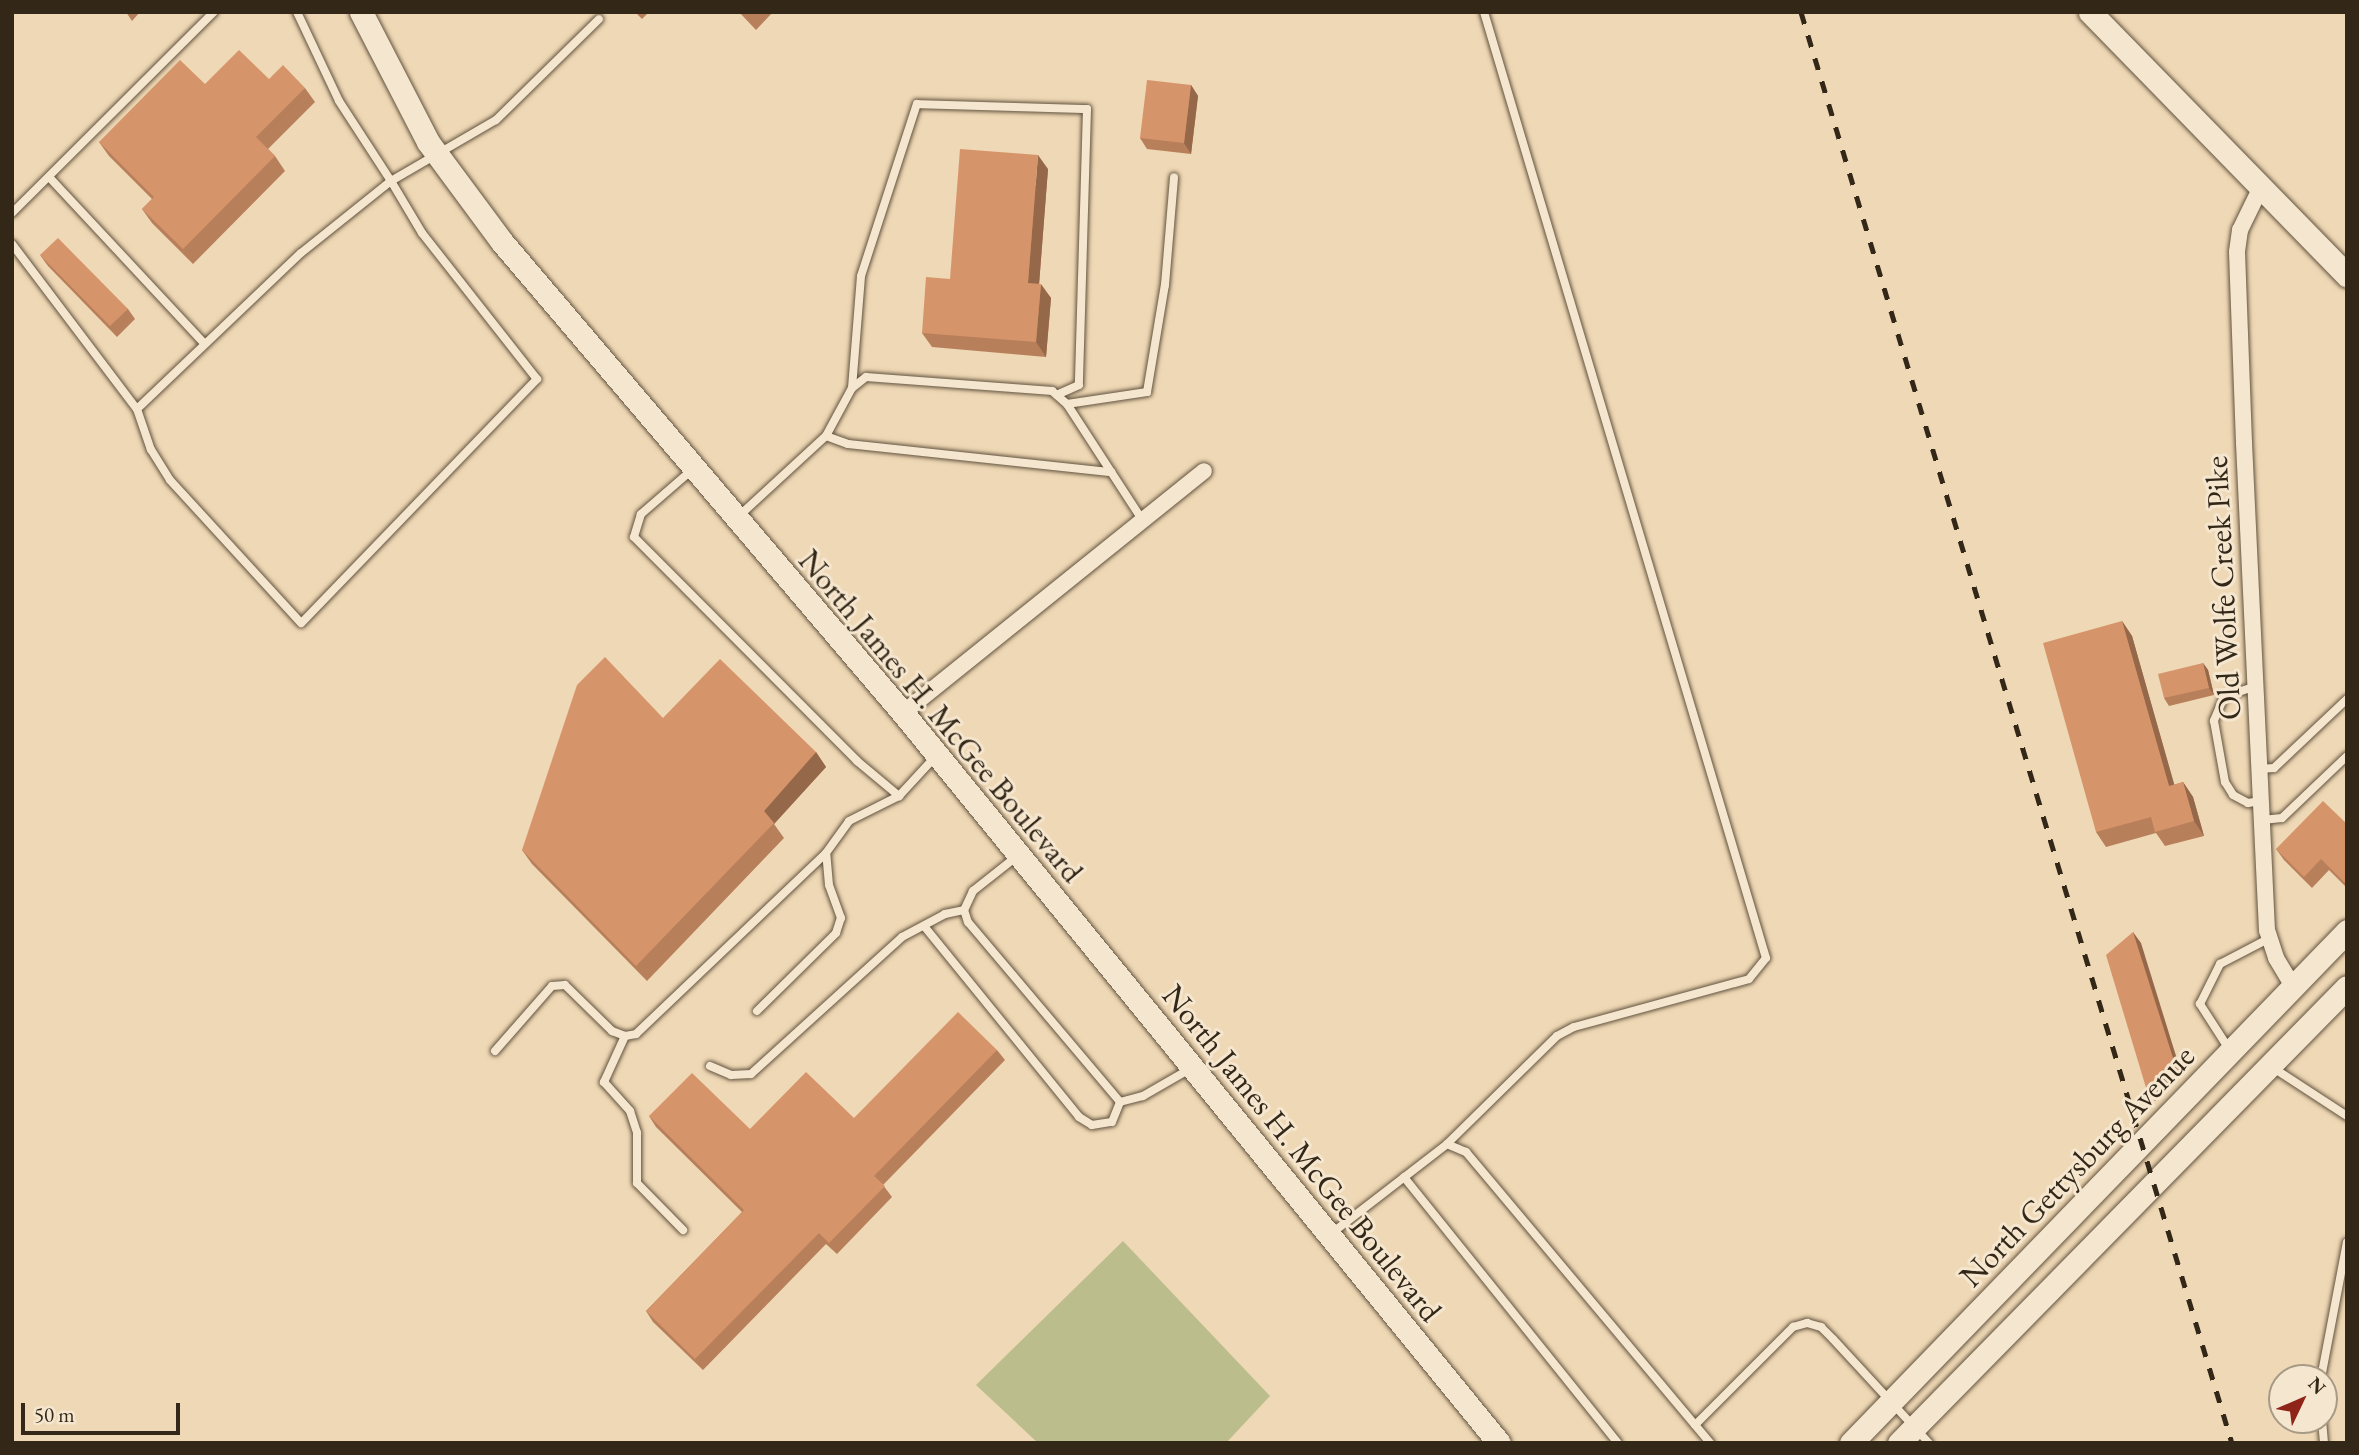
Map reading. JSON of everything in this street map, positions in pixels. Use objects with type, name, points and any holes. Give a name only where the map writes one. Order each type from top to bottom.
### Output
[{"type":"main road","name":"North James H. McGee Boulevard","points":[[361,12],[383,61],[437,154],[510,252],[903,713],[1499,1443]]},
{"type":"main road","points":[[2090,12],[2347,275]]},
{"type":"main road","name":"North Gettysburg Avenue","points":[[1851,1443],[2347,931]]},
{"type":"main road","name":"North Gettysburg Avenue","points":[[1913,1438],[2347,988]]},
{"type":"street","name":"Old Wolfe Creek Pike","points":[[2261,187],[2240,230],[2237,252],[2259,769],[2270,938],[2292,986]]},
{"type":"street","points":[[903,713],[1204,471]]},
{"type":"lane","points":[[12,213],[214,12]]},
{"type":"lane","points":[[12,244],[137,409],[151,450],[170,480],[301,623],[537,379],[422,233],[339,101],[297,12]]},
{"type":"lane","points":[[1330,1235],[1447,1144],[1566,1031],[1749,979],[1766,958],[1485,12]]},
{"type":"lane","points":[[137,409],[301,253],[391,181],[496,120],[599,19]]},
{"type":"lane","points":[[736,519],[827,436],[852,388],[861,276],[917,104],[1087,109],[1079,385],[1057,395]]},
{"type":"lane","points":[[48,177],[204,343]]},
{"type":"lane","points":[[1067,404],[1147,392],[1165,285],[1174,177]]},
{"type":"lane","points":[[852,388],[866,377],[1052,391],[1067,404],[1143,521]]},
{"type":"lane","points":[[827,436],[848,444],[1112,472]]},
{"type":"lane","points":[[693,469],[641,514],[634,537],[857,761],[899,796]]},
{"type":"lane","points":[[2256,686],[2224,697],[2214,721],[2225,782],[2233,795],[2248,803],[2261,801]]},
{"type":"lane","points":[[2259,769],[2274,768],[2347,699]]},
{"type":"lane","points":[[495,1051],[552,986],[565,985],[612,1031],[625,1036],[636,1034],[826,853],[849,821],[899,796],[937,755]]},
{"type":"lane","points":[[2262,820],[2282,818],[2347,756]]},
{"type":"lane","points":[[757,1011],[836,933],[841,918],[829,885],[826,853]]},
{"type":"lane","points":[[1018,855],[973,891],[964,910],[968,922],[1120,1102]]},
{"type":"lane","points":[[710,1066],[732,1075],[751,1074],[902,937],[945,914],[964,910]]},
{"type":"lane","points":[[924,926],[1079,1117],[1092,1125],[1112,1122],[1120,1102]]},
{"type":"lane","points":[[2231,1051],[2200,1004],[2220,964],[2270,938]]},
{"type":"lane","points":[[625,1036],[604,1082],[630,1111],[637,1133],[637,1183],[683,1230]]},
{"type":"lane","points":[[2270,1065],[2347,1116]]},
{"type":"lane","points":[[1120,1102],[1143,1096],[1191,1068]]},
{"type":"lane","points":[[1447,1144],[1466,1152],[1710,1443]]},
{"type":"lane","points":[[1405,1177],[1618,1443]]},
{"type":"lane","points":[[2324,1364],[2347,1242]]},
{"type":"lane","points":[[1695,1425],[1793,1327],[1807,1323],[1821,1327],[1893,1401],[1913,1438]]},
{"type":"green space","points":[[1123,1241],[1270,1396],[1226,1443],[1038,1443],[976,1385]]},
{"type":"building","points":[[239,50],[269,79],[283,65],[305,88],[256,137],[275,156],[183,249],[142,209],[154,197],[99,142],[180,60],[205,84]]},
{"type":"building","points":[[1147,80],[1191,85],[1184,143],[1140,138]]},
{"type":"building","points":[[960,149],[1038,155],[1028,283],[1041,284],[1036,342],[922,333],[926,277],[950,279]]},
{"type":"building","points":[[58,238],[128,309],[110,326],[40,255]]},
{"type":"building","points":[[2122,621],[2169,786],[2183,782],[2194,821],[2155,832],[2151,817],[2096,832],[2043,643]]},
{"type":"building","points":[[605,657],[663,718],[720,659],[816,752],[764,811],[774,823],[636,966],[522,850],[577,685]]},
{"type":"building","points":[[2203,663],[2209,688],[2164,698],[2158,674]]},
{"type":"building","points":[[2323,801],[2347,824],[2345,883],[2321,859],[2304,877],[2276,849]]},
{"type":"building","points":[[2133,932],[2174,1061],[2147,1091],[2106,955]]},
{"type":"building","points":[[958,1012],[997,1050],[874,1176],[885,1186],[829,1243],[819,1233],[695,1359],[646,1311],[744,1210],[649,1116],[692,1073],[750,1129],[806,1072],[854,1118]]},
{"type":"railway","points":[[1801,12],[2232,1443]]}]
